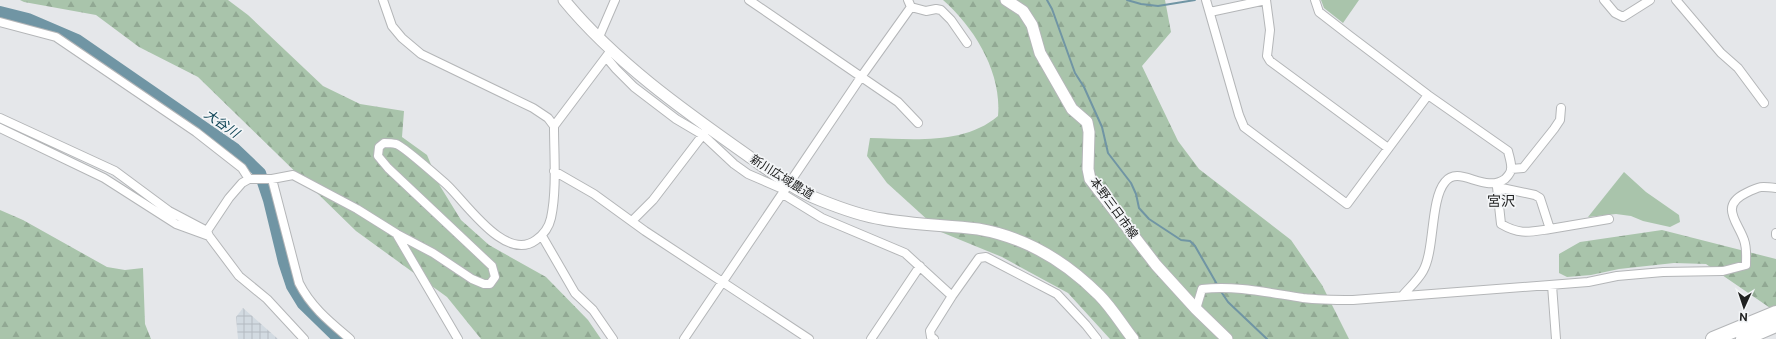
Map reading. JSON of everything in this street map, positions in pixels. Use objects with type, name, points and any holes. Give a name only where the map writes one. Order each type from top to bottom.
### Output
[{"type":"highway","points":[[1712,339],[1776,313]]},
{"type":"highway","points":[[1743,339],[1776,326]]},
{"type":"street","points":[[208,234],[229,198],[242,183],[249,179],[272,179],[293,175],[357,209],[397,234],[433,253],[472,279],[484,284],[490,284],[495,277],[492,266],[388,168],[378,156],[380,147],[384,143],[396,144],[446,184],[480,223],[508,242],[524,246],[542,236],[551,220],[554,199],[554,126],[548,118],[533,108],[421,54],[402,38],[392,26],[383,0]]},
{"type":"street","name":"新川広域農道","points":[[564,0],[599,36],[609,53],[662,93],[706,132],[786,189],[849,211],[882,220],[979,230],[1012,238],[1038,248],[1071,270],[1100,296],[1133,339]]},
{"type":"street","points":[[599,36],[615,0]]},
{"type":"street","points":[[749,0],[898,102],[918,123]]},
{"type":"street","name":"本野三日市線","points":[[1006,0],[1023,11],[1032,25],[1040,53],[1072,109],[1087,122],[1089,132],[1088,169],[1090,179],[1156,265],[1196,309],[1227,339]]},
{"type":"street","points":[[1206,0],[1239,116],[1244,127],[1347,204],[1428,95]]},
{"type":"street","points":[[1210,12],[1266,0],[1270,30],[1267,56],[1270,62],[1388,148]]},
{"type":"street","points":[[1315,0],[1319,12],[1428,95],[1508,151],[1511,169],[1507,178],[1497,185]]},
{"type":"street","points":[[1604,0],[1615,13],[1623,17],[1650,0]]},
{"type":"street","points":[[1676,0],[1721,53],[1738,68],[1764,103]]},
{"type":"street","points":[[684,339],[861,77],[909,3],[926,11],[936,9],[941,10],[951,20],[967,43]]},
{"type":"street","points":[[0,22],[56,37],[196,132],[242,168],[249,179]]},
{"type":"street","points":[[554,126],[609,53]]},
{"type":"street","points":[[1511,169],[1523,168],[1560,120],[1561,108]]},
{"type":"street","points":[[0,118],[114,171],[169,210],[208,234],[239,276],[267,299],[304,339]]},
{"type":"street","points":[[0,128],[104,178],[176,224],[208,234]]},
{"type":"street","points":[[632,221],[653,200],[706,132],[734,164],[748,174],[786,189],[822,218],[905,253],[952,296]]},
{"type":"street","points":[[554,171],[594,194],[809,339]]},
{"type":"street","points":[[1403,295],[1423,271],[1438,198],[1445,182],[1452,177],[1461,177],[1489,185],[1497,185],[1536,195],[1540,198],[1550,230]]},
{"type":"street","points":[[272,179],[285,234],[302,290],[317,311],[350,339]]},
{"type":"street","points":[[1497,185],[1501,224],[1513,231],[1527,232],[1550,230],[1609,219]]},
{"type":"street","points":[[1196,309],[1202,288],[1218,287],[1268,291],[1320,300],[1353,300],[1403,295],[1552,285],[1663,272],[1724,271],[1746,265],[1747,252],[1744,240],[1732,216],[1732,207],[1738,196],[1761,186],[1776,188]]},
{"type":"street","points":[[397,234],[458,339]]},
{"type":"street","points":[[542,236],[575,293],[593,310],[613,339]]},
{"type":"street","points":[[934,339],[931,337],[930,331],[952,296],[979,258],[986,257],[1057,294],[1097,339]]},
{"type":"street","points":[[871,339],[920,266]]},
{"type":"street","points":[[1552,285],[1556,339]]},
{"type":"shaded area","points":[[243,308],[278,339],[238,339],[236,317]]},
{"type":"green space","points":[[20,0],[228,0],[248,15],[323,86],[360,104],[404,111],[402,137],[427,155],[440,186],[461,220],[489,245],[546,277],[588,320],[601,339],[481,339],[447,297],[356,231],[198,77],[139,47],[96,15]]},
{"type":"green space","points":[[943,0],[1165,0],[1171,32],[1142,66],[1178,141],[1199,169],[1291,240],[1322,285],[1349,339],[1110,339],[1068,293],[1002,257],[941,232],[887,183],[867,156],[870,138],[920,139],[954,136],[970,132],[985,125],[998,116],[996,84],[984,52],[966,24]]},
{"type":"green space","points":[[1321,0],[1359,0],[1343,23],[1324,8]]},
{"type":"green space","points":[[1624,172],[1646,192],[1679,215],[1680,222],[1670,227],[1643,221],[1631,216],[1616,214],[1588,217]]},
{"type":"green space","points":[[0,210],[23,220],[107,267],[125,270],[143,268],[145,324],[151,339],[0,339]]},
{"type":"green space","points":[[1662,230],[1776,259],[1776,312],[1706,264],[1674,263],[1567,277],[1559,273],[1559,254],[1580,242]]},
{"type":"waterway","points":[[1047,0],[1052,9],[1075,73],[1084,87],[1102,127],[1108,153],[1131,183],[1136,194],[1139,208],[1149,219],[1181,240],[1190,241],[1195,246],[1218,286]]},
{"type":"waterway","points":[[1127,0],[1141,4],[1158,6],[1195,0]]},
{"type":"waterway","name":"大谷川","points":[[0,12],[28,19],[77,40],[235,149],[260,173],[269,200],[284,262],[292,286],[303,304],[339,339]]},
{"type":"waterway","points":[[1220,290],[1228,302],[1267,339]]},
{"type":"district","name":"宮沢","points":[[1501,201]]}]
